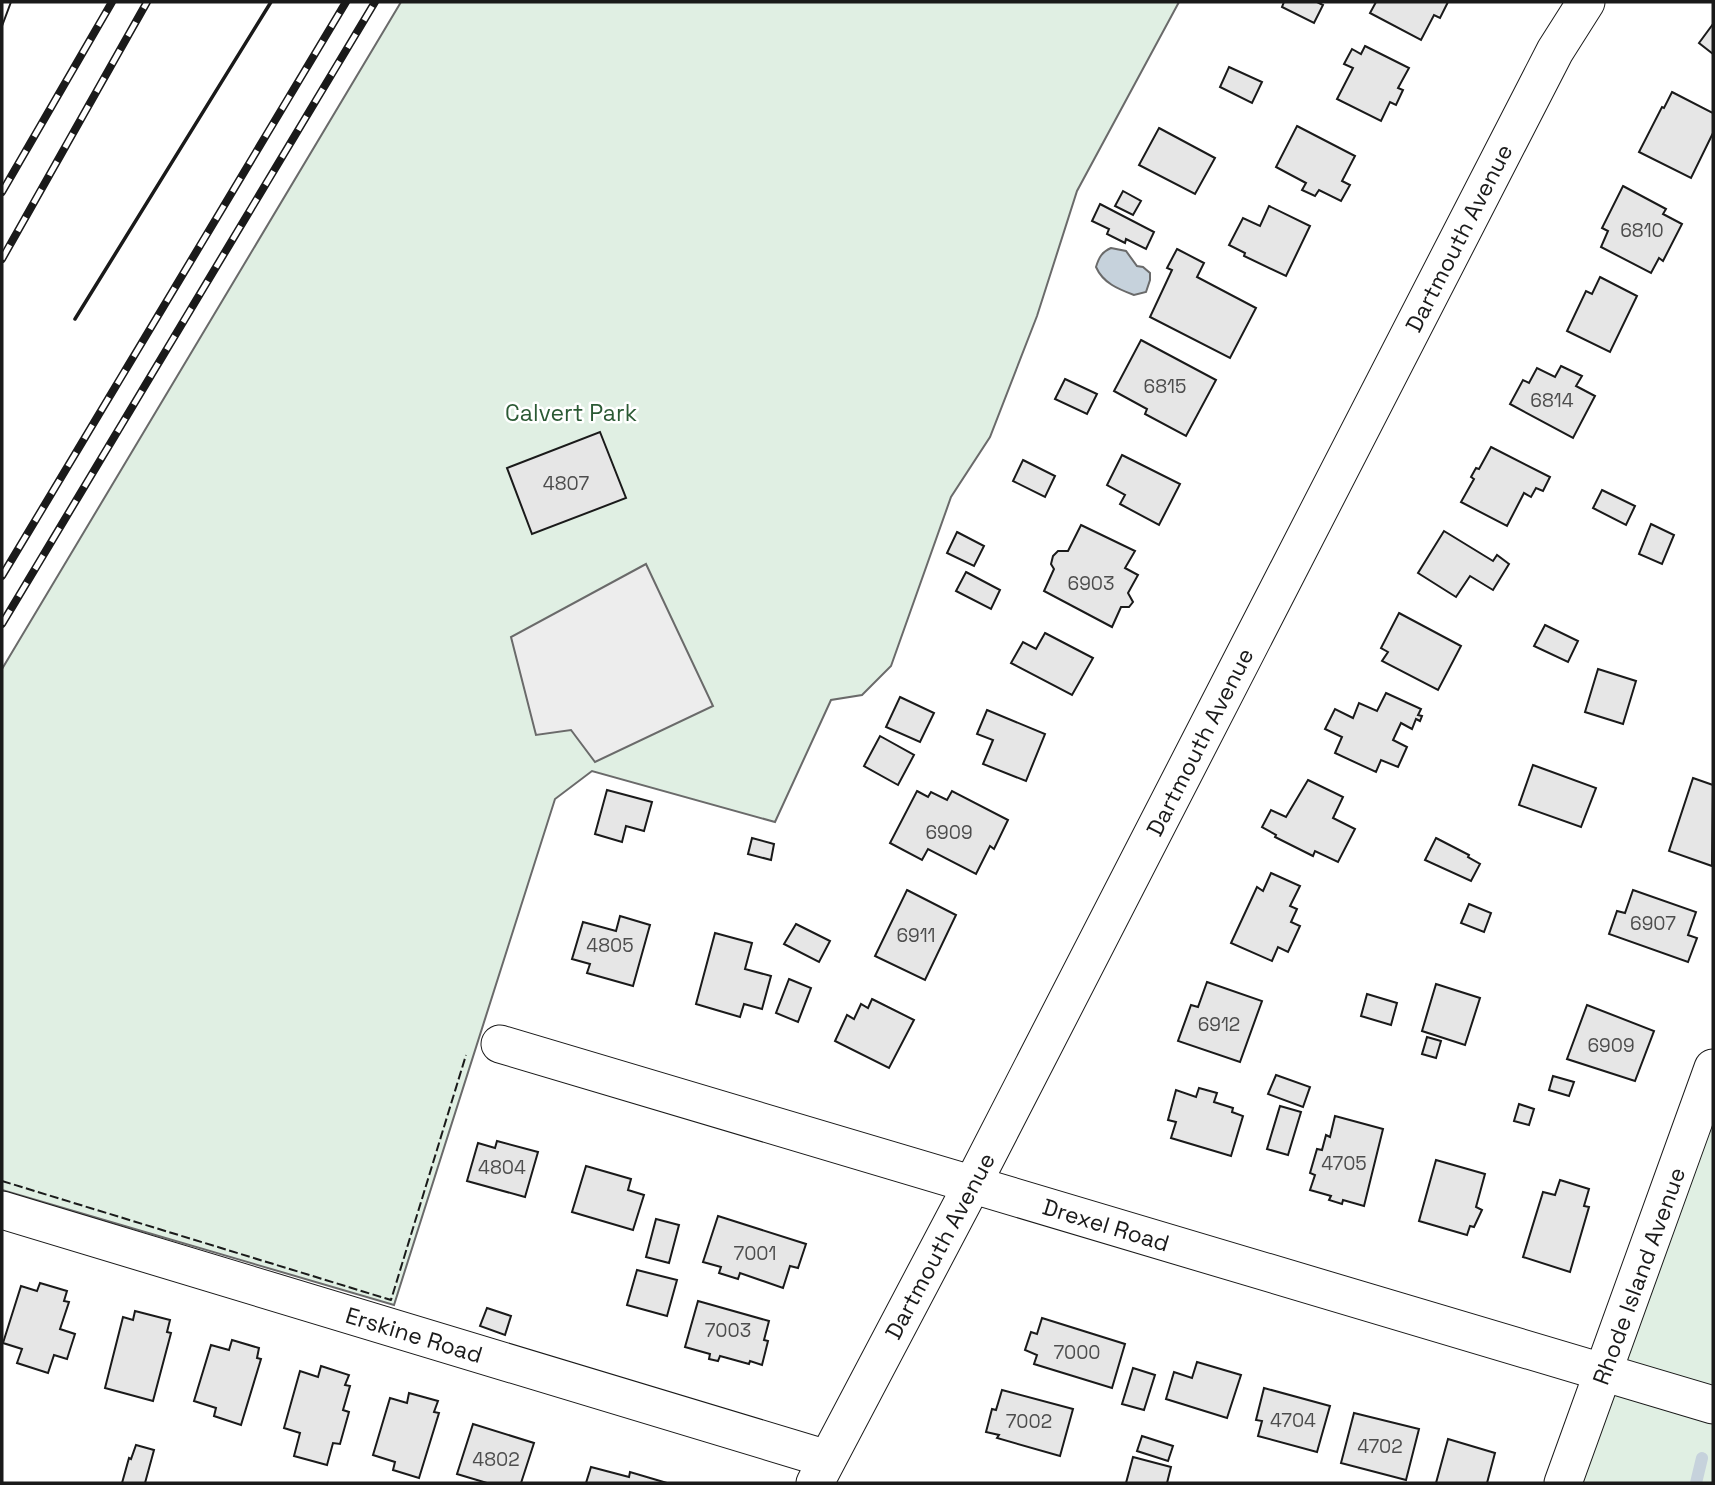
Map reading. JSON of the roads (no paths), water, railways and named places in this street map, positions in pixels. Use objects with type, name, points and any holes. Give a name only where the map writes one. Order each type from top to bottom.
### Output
[{"type":"street","name":"Dartmouth Avenue","points":[[821,1471],[972,1185],[1555,51],[1586,2]]},
{"type":"street","name":"Drexel Road","points":[[500,1044],[1713,1405]]},
{"type":"street","name":"Rhode Island Avenue","points":[[1563,1483],[1713,1068]]},
{"type":"street","name":"Erskine Road","points":[[2,1210],[821,1471]]},
{"type":"waterway","points":[[1696,1483],[1702,1458]]},
{"type":"tram line","points":[[2,26],[11,2]]},
{"type":"railway","points":[[2,192],[112,2]]},
{"type":"railway","points":[[2,259],[147,2]]},
{"type":"railway","points":[[2,576],[346,2]]},
{"type":"railway","points":[[2,624],[375,2]]},
{"type":"park label","name":"Calvert Park","points":[[571,413]]}]
